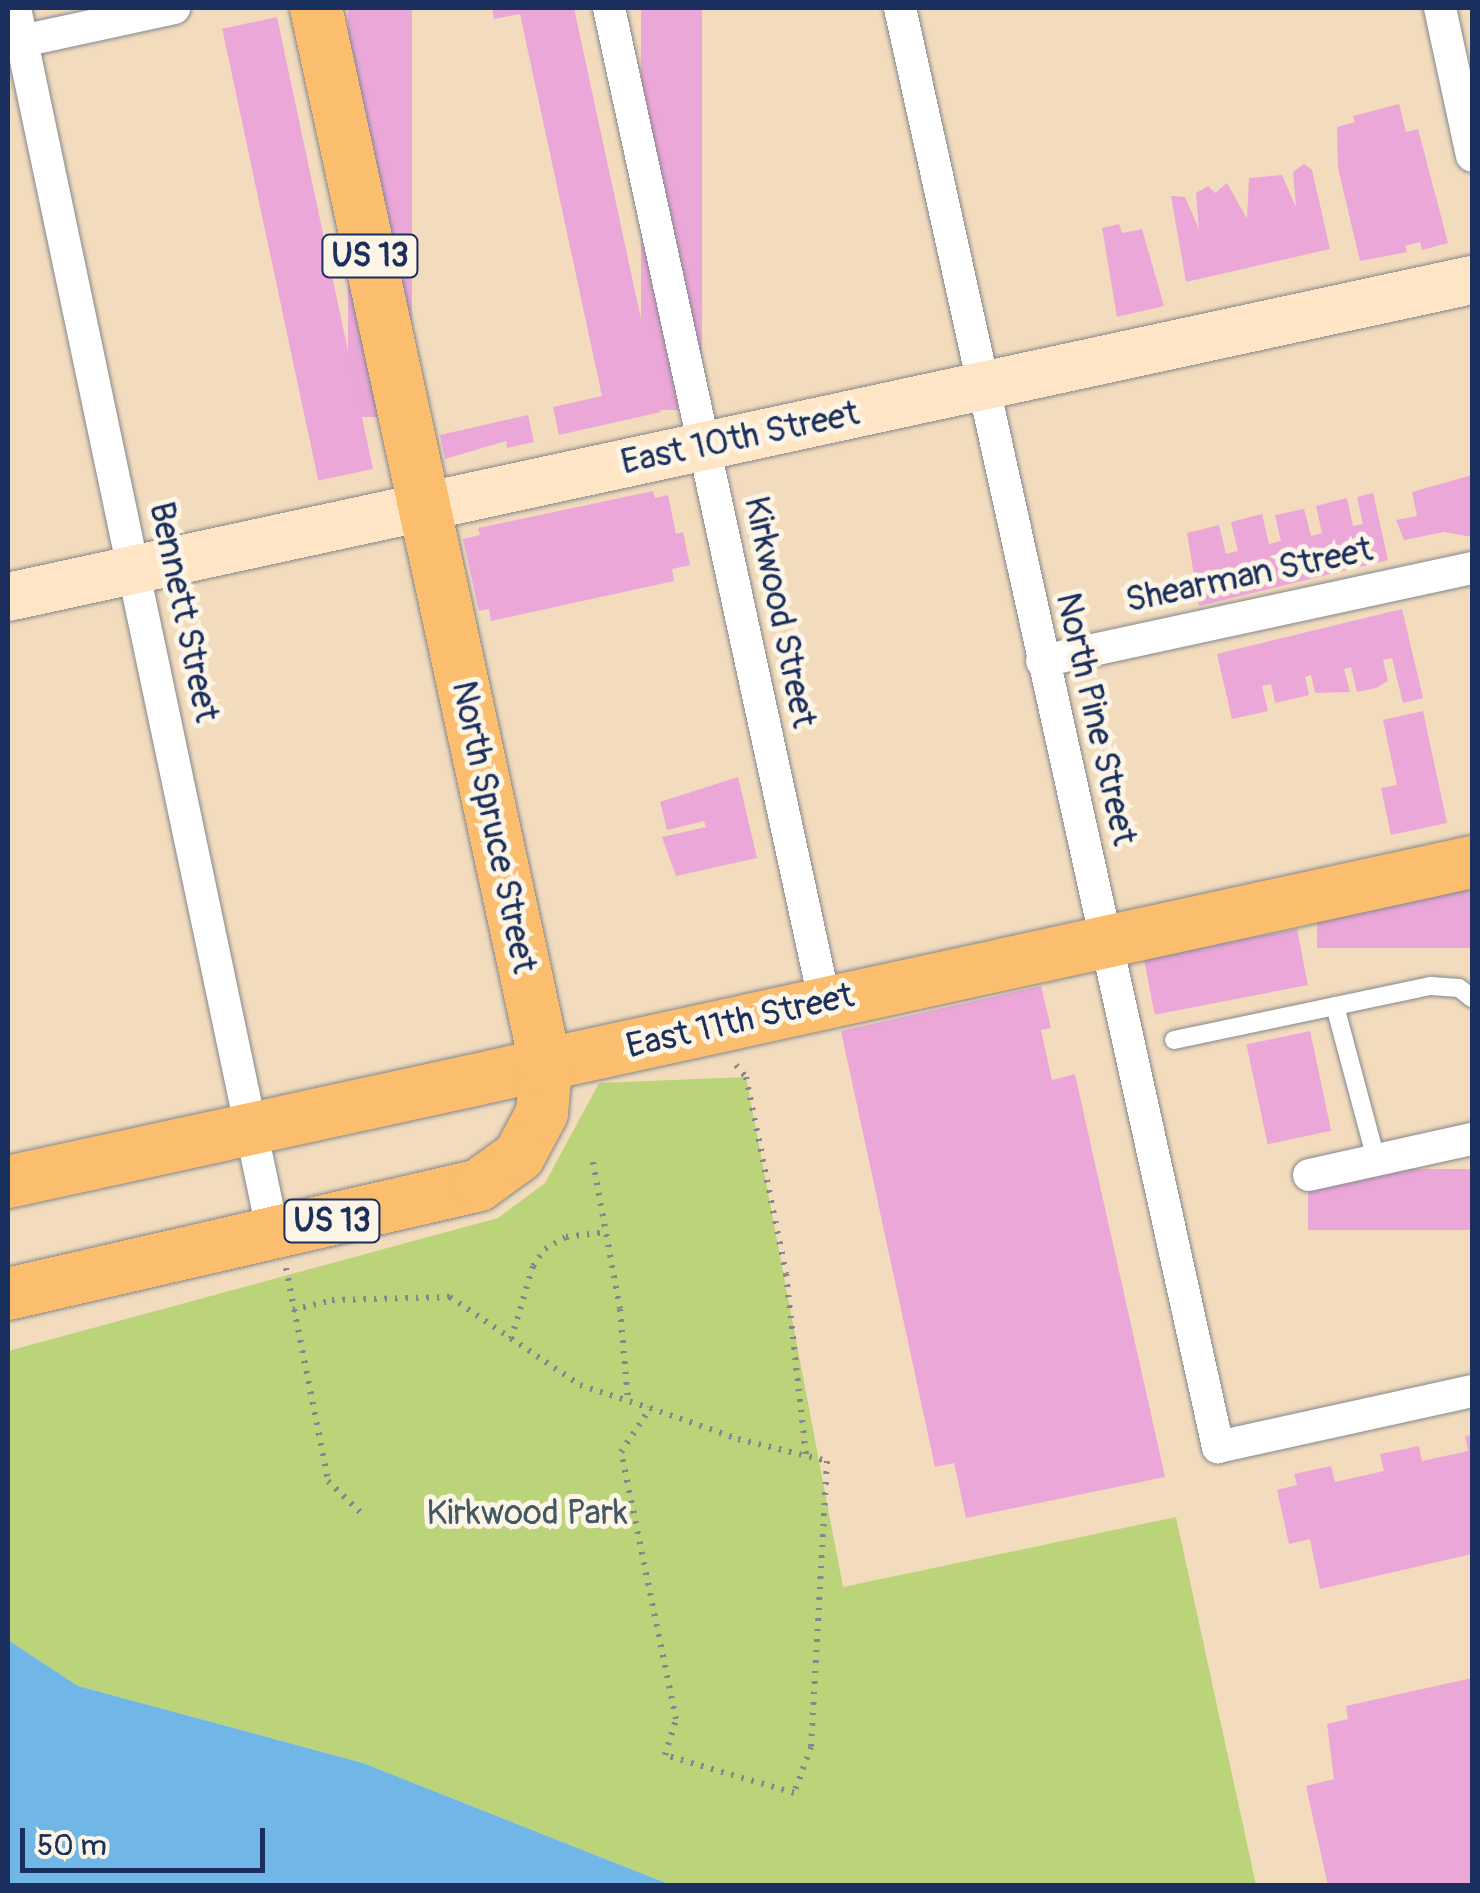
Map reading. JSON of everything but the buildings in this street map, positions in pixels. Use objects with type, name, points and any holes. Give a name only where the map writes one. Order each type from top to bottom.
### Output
[{"type":"main road","name":"North Spruce Street","points":[[24,1289],[280,1250],[479,1186],[519,1156],[535,1130],[546,1066],[316,8]]},
{"type":"main road","name":"East 11th Street","points":[[8,1182],[546,1066],[824,999],[1472,862]]},
{"type":"street","name":"Bennett Street","points":[[15,8],[15,42],[134,570],[280,1250]]},
{"type":"street","points":[[15,42],[174,8]]},
{"type":"street","name":"Kirkwood Street","points":[[609,8],[824,999]]},
{"type":"street","name":"North Pine Street","points":[[900,8],[1218,1447],[1472,1391]]},
{"type":"street","points":[[1440,8],[1472,156]]},
{"type":"street","name":"East 10th Street","points":[[8,596],[1472,280]]},
{"type":"street","name":"Shearman Street","points":[[1042,661],[1472,568]]},
{"type":"street","points":[[1309,1176],[1472,1139]]},
{"type":"lane","points":[[1174,1040],[1431,986],[1459,988],[1472,998]]},
{"type":"lane","points":[[1335,1006],[1376,1159]]},
{"type":"path","points":[[734,1062],[746,1078],[786,1274],[806,1456]]},
{"type":"path","points":[[593,1162],[607,1232],[628,1401]]},
{"type":"path","points":[[512,1338],[533,1266],[545,1249],[566,1238],[607,1232]]},
{"type":"path","points":[[280,1250],[328,1481],[361,1513]]},
{"type":"path","points":[[293,1310],[332,1300],[450,1297],[580,1385],[827,1461],[811,1747],[794,1793],[665,1755],[676,1719],[621,1452],[650,1408]]},
{"type":"green space","name":"Kirkwood Park","points":[[746,1077],[843,1587],[1176,1517],[1256,1885],[671,1885],[363,1763],[78,1686],[8,1640],[8,1351],[498,1218],[545,1183],[599,1083]]},
{"type":"water","points":[[8,1640],[78,1686],[363,1763],[671,1885],[8,1885]]}]
